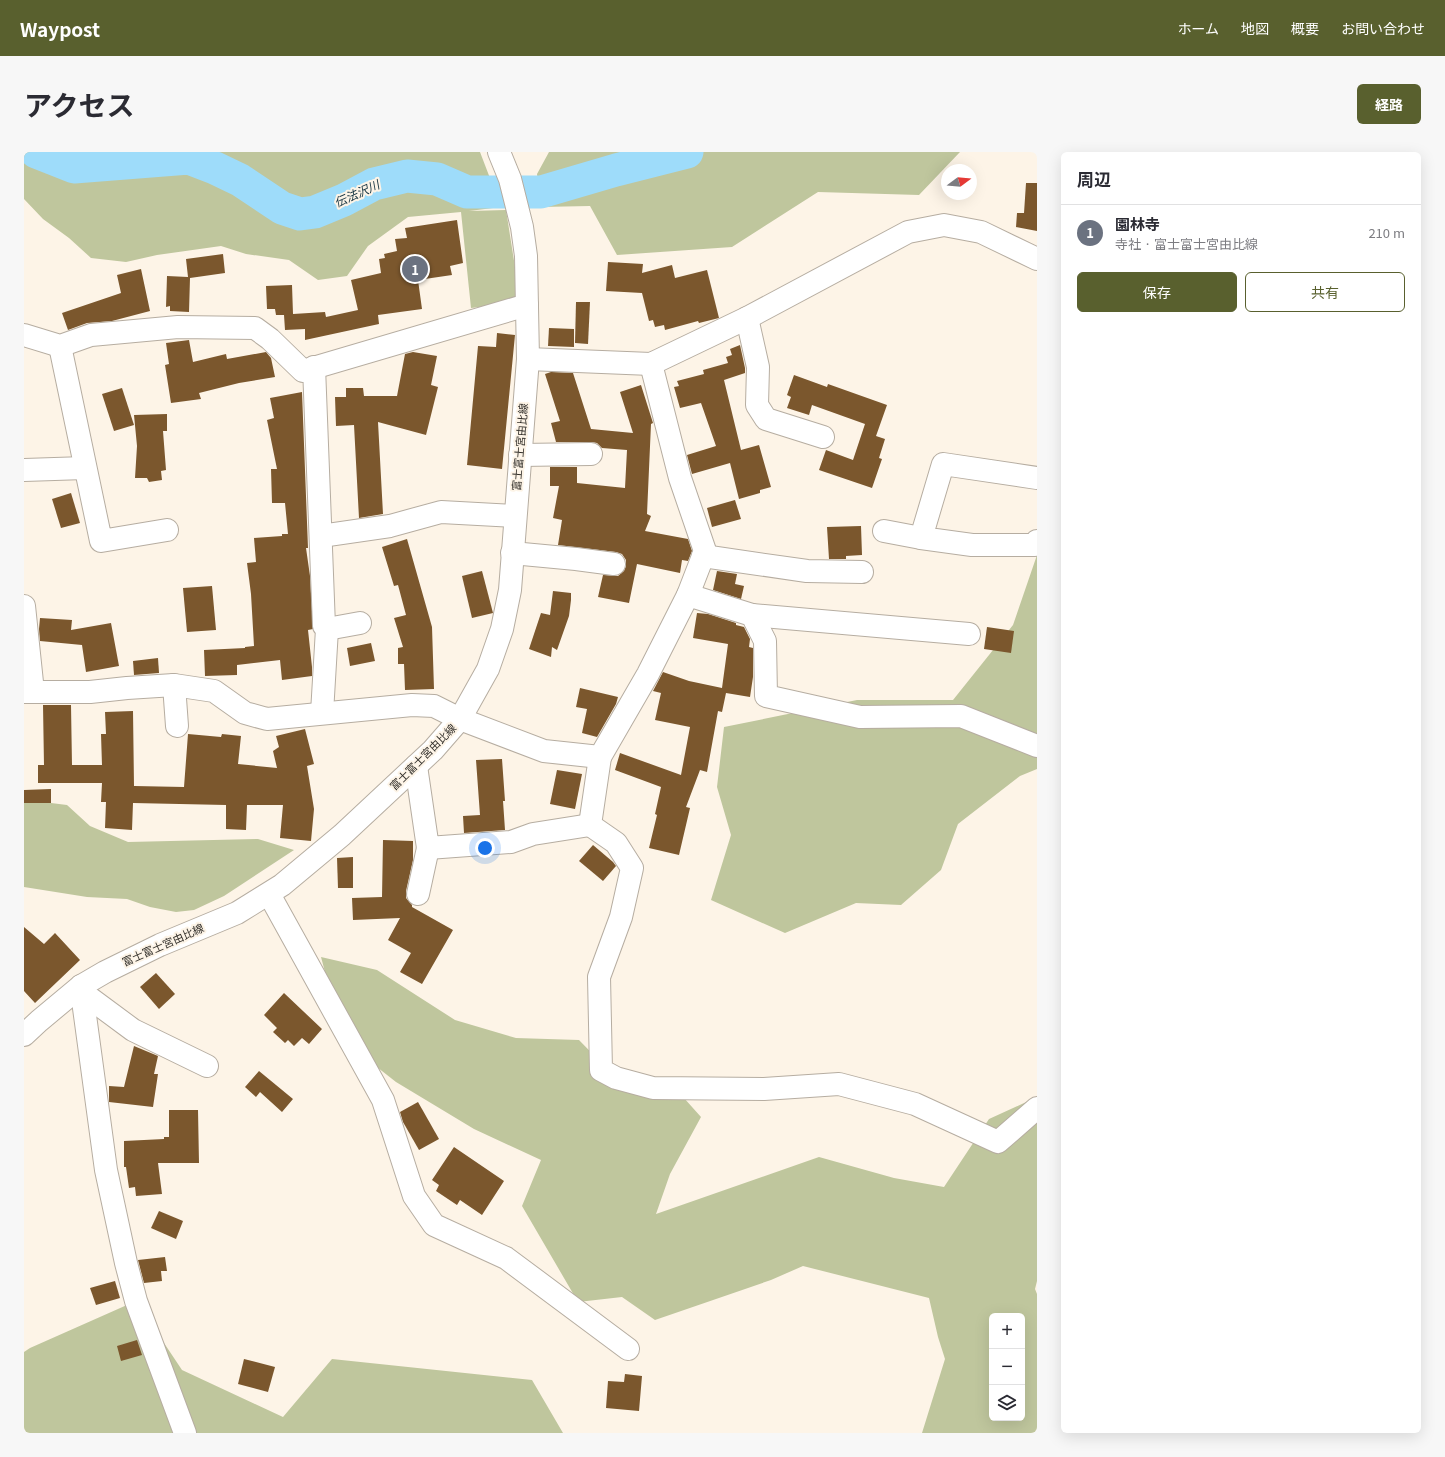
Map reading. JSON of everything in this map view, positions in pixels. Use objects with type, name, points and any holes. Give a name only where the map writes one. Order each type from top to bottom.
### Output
[{"type":"street","name":"富士富士宮由比線","points":[[24,1035],[39,1020],[105,972],[160,945],[237,913],[282,885],[318,856],[433,750],[460,719],[488,669],[502,629],[510,590],[528,359],[526,256],[522,227],[510,179],[499,152]]},
{"type":"street","points":[[528,359],[651,364],[747,318],[908,232],[944,225],[981,232],[1037,259]]},
{"type":"street","points":[[24,335],[60,346],[91,335],[170,327],[255,328],[270,339],[303,371],[527,306]]},
{"type":"street","points":[[747,318],[758,367],[757,405],[766,419],[823,437]]},
{"type":"street","points":[[60,346],[101,541],[167,530]]},
{"type":"street","points":[[590,825],[600,757],[648,674],[688,595],[705,551],[680,478],[651,364]]},
{"type":"street","points":[[314,367],[324,626],[327,629],[322,713]]},
{"type":"street","points":[[520,455],[591,454]]},
{"type":"street","points":[[921,538],[943,464],[1037,478]]},
{"type":"street","points":[[24,470],[86,468]]},
{"type":"street","points":[[321,536],[390,526],[441,512],[515,516]]},
{"type":"street","points":[[884,531],[972,545],[1035,544],[1037,541]]},
{"type":"street","points":[[512,553],[614,564]]},
{"type":"street","points":[[703,556],[807,570],[862,572]]},
{"type":"street","points":[[688,595],[752,615],[969,634]]},
{"type":"street","points":[[24,606],[28,692],[90,692],[174,685],[214,691],[245,713],[267,718],[412,705],[434,706],[460,719],[544,751],[600,757]]},
{"type":"street","points":[[752,615],[765,641],[766,696],[860,717],[961,716],[1037,746]]},
{"type":"street","points":[[327,629],[360,623]]},
{"type":"street","points":[[174,685],[177,726]]},
{"type":"street","points":[[416,766],[428,848],[418,894]]},
{"type":"street","points":[[428,848],[511,842],[533,834],[590,825],[616,843],[632,868],[621,917],[599,977],[601,1070],[616,1078],[653,1088],[764,1089],[839,1084],[915,1104],[998,1142],[1037,1108]]},
{"type":"street","points":[[269,894],[383,1100],[414,1196],[434,1225],[506,1258],[628,1349]]},
{"type":"street","points":[[82,989],[133,1030],[207,1066]]},
{"type":"street","points":[[82,989],[106,1170],[126,1263],[136,1301],[185,1433]]},
{"type":"green space","points":[[24,152],[480,152],[501,207],[469,211],[506,210],[518,286],[515,301],[504,304],[471,308],[461,212],[408,217],[368,246],[347,276],[318,280],[289,260],[246,254],[221,246],[157,255],[126,262],[91,258],[69,238],[43,219],[24,199]]},
{"type":"green space","points":[[549,152],[960,152],[949,164],[941,164],[941,172],[919,195],[818,192],[732,247],[617,255],[590,206],[540,207],[537,174]]},
{"type":"green space","points":[[1037,555],[1037,769],[1020,776],[958,824],[941,870],[901,905],[856,903],[785,933],[711,900],[731,835],[717,787],[724,727],[857,700],[953,700],[1013,625]]},
{"type":"green space","points":[[24,803],[51,803],[67,805],[90,826],[128,842],[258,839],[294,850],[224,896],[194,910],[176,912],[150,907],[127,899],[87,897],[24,887]]},
{"type":"green space","points":[[321,957],[377,970],[455,1020],[516,1038],[579,1040],[620,1082],[675,1088],[701,1117],[670,1174],[656,1214],[819,1157],[894,1178],[944,1187],[989,1119],[1037,1097],[1037,1281],[1035,1289],[1037,1294],[1037,1433],[922,1433],[945,1359],[929,1298],[803,1266],[771,1280],[655,1320],[622,1297],[578,1302],[522,1206],[541,1160],[474,1129],[396,1082],[368,1060],[340,1028]]},
{"type":"green space","points":[[136,1301],[182,1370],[283,1417],[332,1359],[532,1380],[563,1433],[24,1433],[24,1352]]},
{"type":"building","points":[[1026,183],[1037,183],[1037,231],[1016,227],[1017,213],[1024,213]]},
{"type":"building","points":[[457,220],[463,263],[450,266],[452,275],[418,280],[422,309],[378,315],[379,324],[305,340],[305,329],[285,330],[284,315],[276,315],[275,309],[267,309],[266,286],[292,285],[293,314],[325,312],[326,317],[358,310],[351,280],[381,273],[379,259],[385,258],[384,254],[397,251],[395,239],[407,238],[405,228]]},
{"type":"building","points":[[223,254],[225,273],[190,278],[189,312],[170,311],[170,306],[166,307],[167,276],[188,277],[186,259]]},
{"type":"building","points":[[608,262],[643,264],[642,273],[672,265],[675,278],[707,270],[719,318],[699,323],[698,321],[665,330],[664,325],[655,327],[653,320],[649,321],[642,293],[606,291]]},
{"type":"building","points":[[141,269],[150,311],[112,321],[87,323],[68,330],[62,313],[121,293],[117,275]]},
{"type":"building","points":[[576,302],[590,302],[588,344],[575,343]]},
{"type":"building","points":[[549,328],[574,329],[574,347],[548,346]]},
{"type":"building","points":[[497,333],[515,335],[502,469],[467,465],[478,346],[496,347]]},
{"type":"building","points":[[189,340],[193,362],[226,354],[227,359],[266,352],[271,358],[275,377],[239,383],[199,393],[201,399],[171,403],[165,365],[169,364],[166,343]]},
{"type":"building","points":[[740,345],[745,373],[724,380],[741,450],[759,445],[771,487],[760,490],[760,493],[739,499],[730,463],[692,474],[687,455],[716,446],[701,403],[680,408],[674,387],[679,386],[677,381],[704,374],[703,370],[728,363],[726,357],[732,355],[730,349]]},
{"type":"building","points":[[413,352],[437,356],[431,385],[438,387],[426,435],[378,422],[383,514],[359,518],[354,425],[336,426],[335,397],[346,397],[346,388],[363,388],[364,396],[397,396],[405,354]]},
{"type":"building","points":[[551,372],[573,373],[591,429],[633,433],[620,392],[641,385],[653,423],[651,424],[647,514],[651,516],[645,531],[688,539],[692,551],[688,561],[682,560],[680,573],[637,564],[629,603],[598,597],[603,575],[618,576],[624,571],[626,560],[622,554],[558,545],[562,520],[553,518],[559,486],[550,486],[550,467],[577,467],[577,483],[625,488],[627,450],[602,448],[597,443],[591,442],[556,442],[551,423],[560,421],[545,374]]},
{"type":"building","points":[[794,375],[827,387],[828,384],[887,405],[876,436],[885,439],[879,458],[882,459],[872,488],[819,470],[826,450],[853,460],[865,424],[812,405],[809,415],[787,408],[791,397],[787,395]]},
{"type":"building","points":[[122,388],[134,425],[114,431],[102,394]]},
{"type":"building","points":[[302,392],[308,548],[306,548],[310,576],[313,629],[308,630],[312,676],[282,680],[280,660],[237,665],[237,675],[205,676],[204,650],[245,648],[254,646],[251,594],[247,563],[256,562],[254,538],[282,536],[282,534],[288,534],[285,503],[272,503],[271,469],[277,469],[267,420],[274,418],[270,398]]},
{"type":"building","points":[[167,414],[167,431],[163,431],[166,470],[161,471],[162,480],[149,482],[147,478],[135,478],[137,446],[134,415]]},
{"type":"building","points":[[71,493],[80,523],[61,528],[52,499]]},
{"type":"building","points":[[735,500],[741,519],[712,527],[707,508]]},
{"type":"building","points":[[861,526],[862,555],[846,556],[846,559],[829,559],[827,527]]},
{"type":"building","points":[[407,539],[432,627],[434,689],[405,690],[404,664],[398,664],[398,648],[403,647],[394,618],[406,615],[398,585],[394,586],[382,547]]},
{"type":"building","points":[[482,571],[493,613],[472,618],[462,576]]},
{"type":"building","points":[[717,571],[737,574],[735,584],[744,586],[741,599],[713,590]]},
{"type":"building","points":[[212,586],[216,630],[187,632],[183,588]]},
{"type":"building","points":[[553,591],[571,593],[571,600],[569,616],[557,650],[552,647],[551,657],[529,649],[541,613],[550,615]]},
{"type":"building","points":[[697,613],[708,614],[744,627],[750,639],[749,647],[753,648],[753,677],[750,697],[726,693],[722,712],[718,711],[707,772],[700,770],[686,807],[690,808],[679,855],[649,848],[657,815],[655,814],[661,787],[615,770],[620,753],[681,775],[690,727],[655,720],[661,693],[653,691],[663,672],[689,681],[722,688],[728,644],[693,638]]},
{"type":"building","points":[[40,618],[72,620],[71,630],[111,623],[119,666],[86,672],[82,645],[40,641]]},
{"type":"building","points":[[987,627],[1014,631],[1011,653],[984,649]]},
{"type":"building","points":[[371,643],[375,661],[350,666],[347,648]]},
{"type":"building","points":[[158,658],[159,673],[134,675],[133,661]]},
{"type":"building","points":[[580,688],[618,697],[616,704],[597,737],[582,733],[587,709],[576,707]]},
{"type":"building","points":[[43,705],[71,705],[72,765],[102,765],[101,734],[106,734],[105,712],[133,711],[134,786],[184,787],[188,734],[221,737],[222,734],[241,736],[238,764],[277,768],[273,751],[279,747],[276,736],[305,729],[314,764],[307,766],[314,809],[311,841],[280,838],[283,805],[247,805],[246,830],[226,829],[226,805],[133,803],[132,830],[105,828],[106,802],[101,802],[102,783],[38,783],[38,765],[44,765]]},
{"type":"building","points":[[502,759],[505,801],[503,801],[505,830],[464,833],[463,816],[480,815],[476,760]]},
{"type":"building","points":[[557,770],[582,774],[575,809],[550,804]]},
{"type":"building","points":[[51,789],[51,803],[24,803],[24,790]]},
{"type":"building","points":[[383,840],[413,841],[413,860],[406,891],[406,898],[412,907],[453,930],[422,984],[400,972],[411,953],[388,940],[400,918],[353,920],[352,898],[382,897]]},
{"type":"building","points":[[593,845],[616,866],[603,881],[579,861]]},
{"type":"building","points":[[353,857],[353,888],[338,888],[337,858]]},
{"type":"building","points":[[24,927],[44,944],[55,933],[80,960],[35,1003],[24,991]]},
{"type":"building","points":[[156,973],[175,994],[159,1009],[140,987]]},
{"type":"building","points":[[284,993],[322,1029],[309,1044],[302,1038],[294,1046],[288,1040],[285,1043],[273,1032],[277,1028],[264,1015]]},
{"type":"building","points":[[134,1046],[158,1056],[154,1074],[158,1074],[153,1107],[109,1102],[109,1086],[124,1087]]},
{"type":"building","points":[[259,1071],[293,1099],[282,1112],[260,1092],[256,1097],[245,1087]]},
{"type":"building","points":[[418,1102],[439,1139],[419,1150],[403,1122],[400,1112]]},
{"type":"building","points":[[169,1110],[198,1110],[199,1163],[158,1163],[162,1194],[136,1196],[135,1187],[129,1188],[126,1167],[124,1167],[124,1141],[164,1139],[164,1137],[169,1137]]},
{"type":"building","points":[[454,1147],[504,1181],[482,1215],[460,1200],[457,1205],[436,1191],[439,1185],[432,1180]]},
{"type":"building","points":[[159,1211],[183,1221],[176,1239],[151,1228]]},
{"type":"building","points":[[165,1257],[167,1271],[161,1271],[162,1281],[144,1283],[138,1260]]},
{"type":"building","points":[[115,1281],[120,1298],[96,1305],[90,1288]]},
{"type":"building","points":[[137,1340],[142,1355],[121,1361],[117,1346]]},
{"type":"building","points":[[244,1359],[275,1367],[268,1392],[238,1384]]},
{"type":"building","points":[[625,1374],[642,1376],[639,1411],[606,1408],[608,1381],[624,1382]]},
{"type":"waterway","name":"伝法沢川","points":[[36,152],[74,167],[189,158],[240,180],[282,208],[300,214],[315,212],[344,200],[374,184],[407,176],[437,179],[467,192],[541,192],[616,170],[687,152]]},
{"type":"place","name":"園林寺","points":[[415,269]]}]
